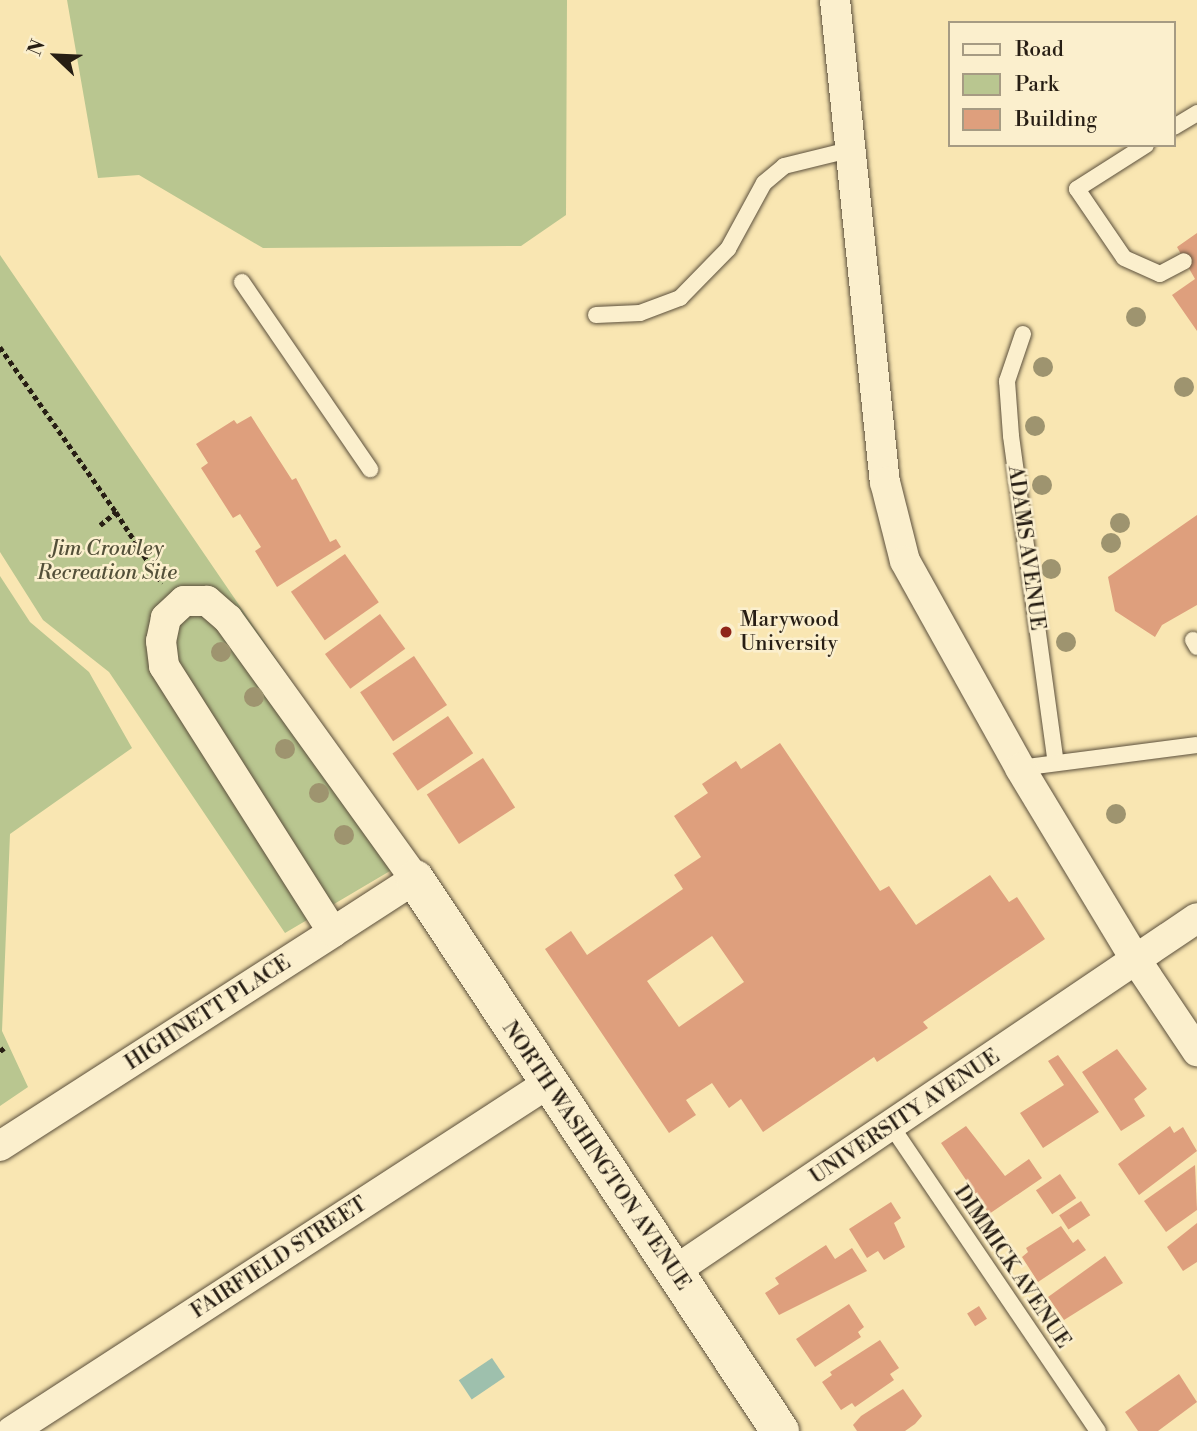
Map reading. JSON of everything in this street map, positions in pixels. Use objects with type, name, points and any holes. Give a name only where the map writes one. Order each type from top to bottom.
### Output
[{"type":"street","points":[[835,0],[885,482],[905,561],[1020,768],[1136,960],[1197,1051]]},
{"type":"street","points":[[333,932],[164,666],[161,641],[166,618],[184,601],[207,600],[228,619],[415,879]]},
{"type":"street","name":"HIGHNETT PLACE","points":[[0,1146],[415,879]]},
{"type":"street","name":"NORTH WASHINGTON AVENUE","points":[[415,879],[547,1084],[780,1431]]},
{"type":"street","name":"UNIVERSITY AVENUE","points":[[673,1272],[892,1127],[1197,918]]},
{"type":"street","name":"FAIRFIELD STREET","points":[[12,1431],[547,1084]]},
{"type":"lane","points":[[1176,126],[1197,113]]},
{"type":"lane","points":[[1143,147],[1077,189],[1124,258],[1160,274],[1184,261]]},
{"type":"lane","points":[[596,315],[640,313],[680,298],[728,249],[764,183],[784,166],[849,150]]},
{"type":"lane","points":[[242,282],[370,469]]},
{"type":"lane","name":"ADAMS AVENUE","points":[[1023,334],[1007,381],[1011,436],[1056,763]]},
{"type":"lane","points":[[1020,768],[1197,744]]},
{"type":"lane","name":"DIMMICK AVENUE","points":[[892,1127],[1098,1431]]},
{"type":"path","points":[[0,342],[177,607]]},
{"type":"path","points":[[100,525],[116,512]]},
{"type":"green space","points":[[67,0],[567,0],[566,215],[521,246],[263,248],[139,175],[98,178]]},
{"type":"green space","name":"Jim Crowley Recreation Site","points":[[0,255],[412,858],[285,933],[109,672],[43,620],[0,552]]},
{"type":"green space","points":[[0,576],[30,622],[89,672],[132,748],[10,834],[2,1031],[28,1087],[0,1106]]},
{"type":"shaded area","points":[[492,1358],[505,1377],[472,1399],[459,1380]]},
{"type":"building","points":[[1197,233],[1197,331],[1172,295],[1195,279],[1177,247]]},
{"type":"building","points":[[251,416],[292,480],[296,478],[330,542],[336,539],[341,547],[277,587],[255,551],[261,547],[240,514],[233,518],[201,468],[208,463],[196,444],[234,420],[237,424]]},
{"type":"building","points":[[1197,515],[1197,605],[1162,625],[1155,637],[1115,611],[1108,577]]},
{"type":"building","points":[[345,554],[379,602],[325,640],[291,592]]},
{"type":"building","points":[[380,614],[405,649],[350,689],[325,654]]},
{"type":"building","points":[[414,656],[447,705],[393,741],[360,692]]},
{"type":"building","points":[[448,716],[473,753],[418,791],[392,753]]},
{"type":"building","points":[[780,743],[880,891],[889,886],[916,925],[990,875],[1009,902],[1017,897],[1045,939],[923,1022],[928,1028],[877,1062],[874,1057],[763,1132],[741,1099],[729,1108],[712,1083],[686,1100],[696,1115],[669,1133],[545,949],[571,931],[587,955],[683,889],[674,875],[701,857],[674,816],[708,793],[702,784],[736,761],[741,769]],"holes":[[[712,936],[744,982],[679,1027],[647,981]]]},
{"type":"building","points":[[483,758],[515,807],[459,844],[427,794]]},
{"type":"building","points":[[1117,1049],[1147,1089],[1134,1099],[1145,1116],[1121,1131],[1082,1072]]},
{"type":"building","points":[[1058,1055],[1099,1112],[1043,1148],[1020,1113],[1064,1085],[1048,1061]]},
{"type":"building","points":[[966,1126],[1005,1176],[1029,1159],[1042,1178],[989,1214],[941,1143]]},
{"type":"building","points":[[1170,1126],[1174,1133],[1183,1127],[1197,1151],[1139,1195],[1118,1164]]},
{"type":"building","points":[[1195,1165],[1197,1210],[1166,1232],[1144,1201]]},
{"type":"building","points":[[1060,1174],[1076,1198],[1052,1214],[1036,1190]]},
{"type":"building","points":[[1081,1201],[1090,1215],[1068,1229],[1059,1215]]},
{"type":"building","points":[[891,1202],[901,1218],[894,1223],[905,1247],[884,1260],[878,1251],[867,1258],[849,1229]]},
{"type":"building","points":[[1197,1223],[1197,1262],[1183,1271],[1167,1247]]},
{"type":"building","points":[[1061,1226],[1073,1243],[1078,1239],[1086,1250],[1038,1282],[1022,1257],[1028,1252],[1026,1248]]},
{"type":"building","points":[[826,1245],[835,1259],[852,1248],[867,1271],[779,1315],[765,1293],[779,1284],[775,1278]]},
{"type":"building","points":[[1105,1256],[1123,1283],[1064,1320],[1048,1297]]},
{"type":"building","points":[[849,1304],[864,1327],[858,1332],[861,1337],[815,1367],[796,1339]]},
{"type":"building","points":[[979,1306],[987,1319],[975,1326],[967,1313]]},
{"type":"building","points":[[880,1340],[899,1368],[890,1374],[894,1380],[855,1407],[852,1403],[841,1410],[822,1382],[832,1375],[830,1372]]},
{"type":"building","points":[[1179,1374],[1197,1402],[1158,1431],[1138,1431],[1125,1412]]},
{"type":"building","points":[[903,1389],[922,1416],[915,1424],[905,1431],[857,1431],[853,1425],[861,1416]]},
{"type":"place","name":"Marywood University","points":[[726,632]]}]
